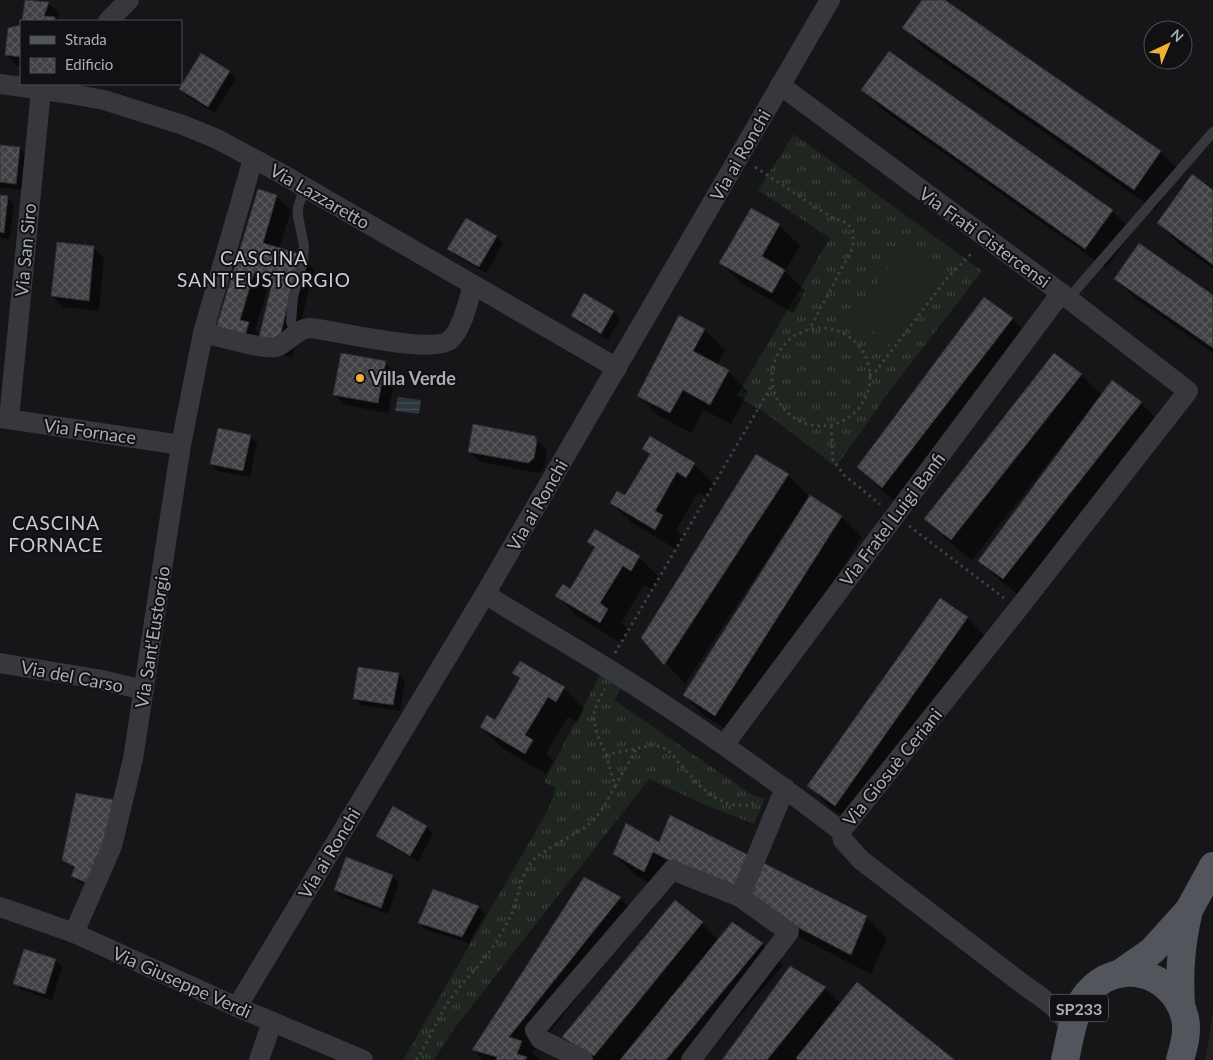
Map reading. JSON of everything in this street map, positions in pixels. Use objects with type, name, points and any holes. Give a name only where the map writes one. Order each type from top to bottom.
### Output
[{"type":"main road","name":"SP233","points":[[1065,1060],[1077,1012],[1085,996],[1095,985],[1119,974],[1152,951],[1189,910],[1213,866]]},
{"type":"main road","name":"SP233","points":[[1181,1006],[1180,957],[1189,910]]},
{"type":"main road","name":"SP233","points":[[1119,974],[1138,974],[1156,979],[1174,994],[1186,1020],[1186,1031],[1180,1060]]},
{"type":"street","points":[[109,20],[129,0]]},
{"type":"street","name":"Via ai Ronchi","points":[[237,1007],[485,594],[830,0]]},
{"type":"street","name":"Via Lazzaretto","points":[[0,84],[44,87],[104,100],[183,124],[217,139],[305,187],[617,368]]},
{"type":"street","name":"Via Frati Cistercensi","points":[[780,84],[1188,390]]},
{"type":"street","name":"Via San Siro","points":[[5,419],[44,87]]},
{"type":"street","name":"Via Sant'Eustorgio","points":[[74,933],[112,846],[133,759],[181,445],[203,333],[253,158]]},
{"type":"street","points":[[203,333],[269,348],[284,343],[296,332],[308,328],[414,345],[446,343],[453,337],[461,321],[473,286]]},
{"type":"street","name":"Via Fratel Luigi Banfi","points":[[724,745],[1065,296]]},
{"type":"street","name":"Via Giosuè Ceriani","points":[[485,594],[615,673],[724,745],[779,783],[841,830],[1018,609],[1188,390]]},
{"type":"street","name":"Via Fornace","points":[[5,419],[181,445]]},
{"type":"street","name":"Via del Carso","points":[[0,663],[97,679],[144,690]]},
{"type":"street","points":[[740,898],[779,783]]},
{"type":"street","points":[[841,830],[843,840],[861,860],[1020,982],[1042,996],[1060,1012],[1072,1031]]},
{"type":"street","points":[[583,1060],[540,1039],[535,1030],[672,870],[740,898],[789,932],[691,1060]]},
{"type":"street","name":"Via Giuseppe Verdi","points":[[0,907],[74,933],[237,1007],[363,1060]]},
{"type":"street","points":[[259,1060],[272,1022]]},
{"type":"lane","points":[[1065,296],[1213,132]]},
{"type":"lane","points":[[296,332],[291,322],[293,297],[303,261],[304,246],[298,207],[305,187]]},
{"type":"path","points":[[739,157],[831,217],[848,223],[853,231],[853,247],[809,330]]},
{"type":"path","points":[[869,375],[876,371],[948,277],[986,238]]},
{"type":"path","points":[[816,328],[832,330],[848,336],[860,348],[867,362],[869,375],[867,395],[858,409],[846,419],[831,426],[815,426],[799,422],[786,413],[777,400],[772,385],[772,369],[778,354],[787,341],[809,330],[816,328]]},
{"type":"path","points":[[615,786],[606,755],[597,734],[593,716],[596,703],[620,664],[612,659],[772,385]]},
{"type":"path","points":[[606,755],[652,745],[668,750],[702,790],[727,804],[751,805],[779,783]]},
{"type":"path","points":[[416,1060],[425,1048],[451,998],[486,956],[506,926],[514,912],[524,876],[530,864],[590,824],[603,808],[631,757],[638,748]]},
{"type":"shaded area","points":[[398,397],[421,400],[419,414],[395,411]]},
{"type":"shaded area","points":[[1213,1012],[1213,1060],[1205,1060]]},
{"type":"green space","points":[[794,134],[982,271],[891,389],[836,467],[767,414],[737,396],[830,238],[758,190]]},
{"type":"green space","points":[[905,246],[946,277],[893,347],[852,316]]},
{"type":"green space","points":[[600,675],[621,688],[614,700],[754,796],[765,798],[754,824],[703,804],[649,779],[454,1029],[434,1060],[403,1060],[548,810],[556,788],[544,782]]},
{"type":"building","points":[[25,0],[49,2],[44,16],[55,17],[55,20],[22,20]]},
{"type":"building","points":[[922,0],[945,0],[1161,151],[1134,190],[902,28]]},
{"type":"building","points":[[20,25],[20,57],[5,55],[8,28]]},
{"type":"building","points":[[889,51],[1113,210],[1085,249],[861,90]]},
{"type":"building","points":[[201,53],[230,71],[208,107],[179,89]]},
{"type":"building","points":[[0,145],[20,147],[16,184],[0,182]]},
{"type":"building","points":[[1192,174],[1213,190],[1213,265],[1157,223]]},
{"type":"building","points":[[258,189],[277,195],[263,243],[300,254],[278,345],[259,337],[273,279],[254,273],[240,320],[249,322],[245,336],[216,328]]},
{"type":"building","points":[[0,195],[8,196],[4,233],[0,232]]},
{"type":"building","points":[[751,208],[780,224],[762,256],[785,270],[772,293],[719,263]]},
{"type":"building","points":[[466,218],[497,236],[479,267],[447,249]]},
{"type":"building","points":[[57,242],[94,246],[89,301],[51,296]]},
{"type":"building","points":[[1139,243],[1213,295],[1213,348],[1114,279]]},
{"type":"building","points":[[584,293],[614,311],[601,334],[571,316]]},
{"type":"building","points":[[984,297],[1013,318],[882,488],[857,467]]},
{"type":"building","points":[[679,315],[705,329],[693,351],[729,370],[710,405],[683,390],[670,413],[637,396]]},
{"type":"building","name":"Villa Verde","points":[[341,353],[386,361],[378,403],[333,395]]},
{"type":"building","points":[[1054,353],[1082,374],[951,540],[924,519]]},
{"type":"building","points":[[1112,380],[1142,402],[1003,579],[978,561]]},
{"type":"building","points":[[473,424],[535,436],[537,441],[534,458],[528,463],[468,452]]},
{"type":"building","points":[[218,428],[251,435],[243,471],[210,464]]},
{"type":"building","points":[[650,436],[695,463],[686,478],[677,472],[655,511],[663,515],[655,530],[610,503],[617,491],[625,495],[650,454],[642,449]]},
{"type":"building","points":[[756,454],[789,474],[664,665],[641,638]]},
{"type":"building","points":[[810,495],[842,516],[715,716],[683,695]]},
{"type":"building","points":[[595,529],[640,556],[631,571],[623,566],[600,603],[608,609],[600,623],[555,596],[563,584],[570,589],[595,547],[587,542]]},
{"type":"building","points":[[940,598],[968,617],[835,806],[807,786]]},
{"type":"building","points":[[520,661],[565,687],[556,702],[548,697],[525,735],[533,740],[525,754],[480,727],[487,715],[495,720],[520,678],[512,673]]},
{"type":"building","points":[[358,667],[399,673],[393,705],[353,699]]},
{"type":"building","points":[[76,793],[115,800],[91,885],[71,876],[75,867],[62,860]]},
{"type":"building","points":[[393,806],[427,826],[410,856],[376,836]]},
{"type":"building","points":[[670,815],[867,916],[851,955],[653,852],[644,872],[613,854],[626,823],[659,842]]},
{"type":"building","points":[[346,857],[393,875],[381,908],[334,890]]},
{"type":"building","points":[[584,877],[621,897],[509,1037],[522,1041],[517,1054],[527,1057],[525,1060],[496,1060],[497,1057],[472,1050]]},
{"type":"building","points":[[433,889],[479,906],[462,937],[418,923]]},
{"type":"building","points":[[675,900],[703,922],[594,1056],[562,1037]]},
{"type":"building","points":[[732,922],[763,943],[666,1060],[620,1060]]},
{"type":"building","points":[[24,949],[56,959],[45,994],[13,984]]},
{"type":"building","points":[[790,966],[826,987],[767,1060],[722,1060]]},
{"type":"building","points":[[857,982],[955,1060],[799,1060],[796,1058]]},
{"type":"place","name":"Villa Verde","points":[[360,378]]},
{"type":"district","name":"CASCINA SANT'EUSTORGIO","points":[[264,268]]},
{"type":"district","name":"CASCINA FORNACE","points":[[56,533]]}]
